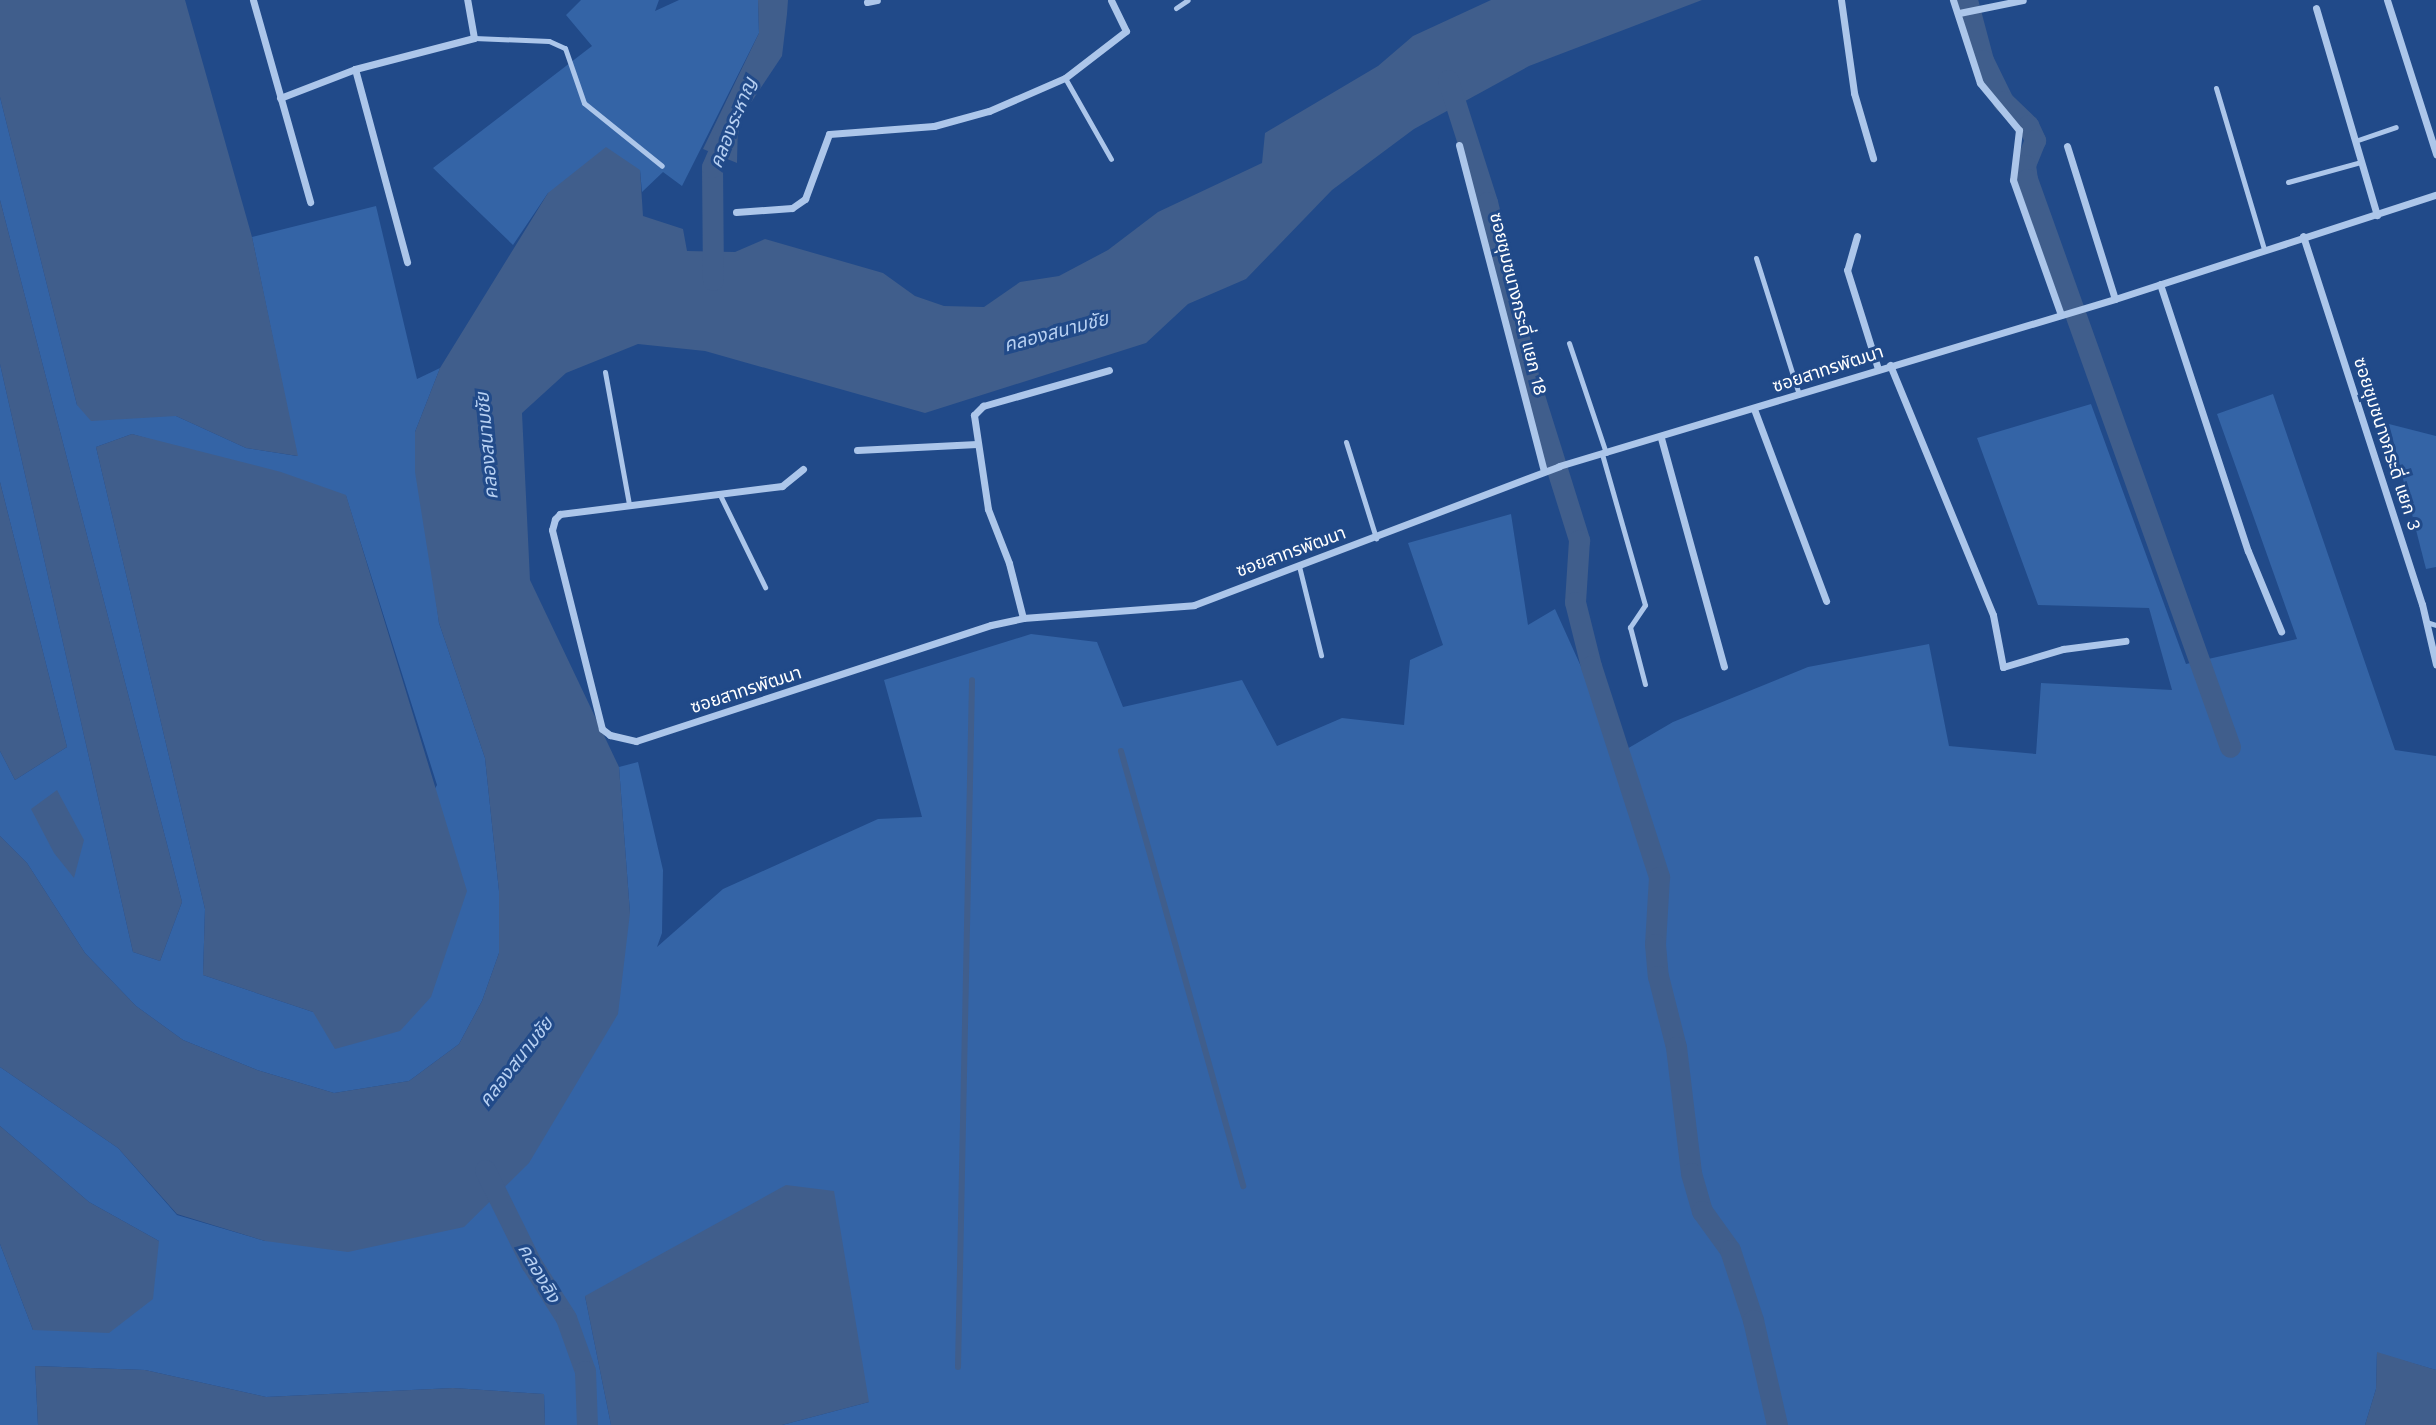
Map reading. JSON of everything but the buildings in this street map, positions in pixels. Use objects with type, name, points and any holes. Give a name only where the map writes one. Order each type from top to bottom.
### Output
[{"type":"street","points":[[253,0],[310,202]]},
{"type":"street","points":[[280,98],[355,69],[474,38],[467,0]]},
{"type":"street","points":[[867,2],[877,0]]},
{"type":"street","points":[[736,212],[792,208],[805,199],[829,134],[934,126],[989,111],[1065,78],[1126,31],[1111,0]]},
{"type":"street","points":[[1841,0],[1850,74],[1873,158]]},
{"type":"street","points":[[1953,0],[1966,12],[1980,83],[2019,130],[2013,180],[2063,314]]},
{"type":"street","points":[[1966,12],[2023,0]]},
{"type":"street","points":[[2387,0],[2436,154]]},
{"type":"street","points":[[2316,8],[2377,215]]},
{"type":"street","points":[[355,69],[407,262]]},
{"type":"street","name":"ซอยชุมชนางกระดี่ แยก 18","points":[[1459,145],[1547,470]]},
{"type":"street","points":[[2067,146],[2116,299]]},
{"type":"street","name":"ซอยสาทรพัฒนา","points":[[803,469],[782,486],[560,514],[552,530],[602,729],[619,739],[649,737],[1023,618],[1175,609],[1376,538],[1559,466],[1661,438],[1890,365],[2116,299],[2303,236],[2436,195]]},
{"type":"street","points":[[1857,236],[1847,270],[1878,369]]},
{"type":"street","name":"ซอยชุมชนางกระดี่ แยก 3","points":[[2303,236],[2426,622],[2436,664]]},
{"type":"street","points":[[2160,284],[2248,551],[2281,631]]},
{"type":"street","points":[[1890,365],[1993,615],[2003,667],[2063,649],[2125,641]]},
{"type":"street","points":[[1023,618],[1009,564],[988,509],[977,444],[976,409],[1109,370]]},
{"type":"street","points":[[1754,409],[1826,601]]},
{"type":"street","points":[[1661,438],[1724,666]]},
{"type":"street","points":[[857,450],[977,444]]},
{"type":"lane","points":[[1175,8],[1188,0]]},
{"type":"lane","points":[[474,38],[549,41],[565,48],[584,103],[662,166]]},
{"type":"lane","points":[[1065,78],[1111,159]]},
{"type":"lane","points":[[2216,88],[2264,249]]},
{"type":"lane","points":[[2355,141],[2396,127]]},
{"type":"lane","points":[[2288,182],[2361,162]]},
{"type":"lane","points":[[1756,258],[1799,394]]},
{"type":"lane","points":[[1569,343],[1604,454],[1645,605],[1630,626],[1645,684]]},
{"type":"lane","points":[[605,372],[629,504]]},
{"type":"lane","points":[[1346,442],[1376,538]]},
{"type":"lane","points":[[718,492],[765,587]]},
{"type":"lane","points":[[1298,566],[1321,655]]},
{"type":"lane","points":[[2426,622],[2436,625]]},
{"type":"shaded area","points":[[581,0],[659,0],[655,11],[679,0],[758,0],[759,33],[682,186],[663,172],[642,192],[640,170],[548,193],[513,245],[433,168],[592,46],[566,15]]},
{"type":"shaded area","points":[[0,97],[77,405],[134,415],[176,416],[246,448],[297,456],[252,237],[376,206],[417,379],[440,368],[415,432],[439,623],[485,758],[499,891],[499,953],[482,1001],[459,1044],[409,1081],[334,1093],[257,1070],[183,1040],[136,1006],[85,953],[27,863],[0,836],[0,751],[15,780],[67,747],[0,482],[0,364],[133,952],[160,961],[182,902],[0,200]],"holes":[[[132,434],[346,496],[437,785],[313,1012],[203,975],[205,909],[96,447]]]},
{"type":"shaded area","points":[[2273,394],[2395,750],[2436,756],[2436,1370],[2377,1353],[2376,1389],[2365,1425],[782,1425],[869,1402],[585,1296],[611,1425],[545,1425],[544,1394],[453,1388],[266,1397],[145,1370],[35,1366],[38,1425],[0,1425],[0,1244],[33,1330],[159,1241],[89,1202],[0,1126],[0,1067],[118,1148],[177,1215],[265,1241],[630,913],[619,767],[638,762],[663,870],[662,933],[657,947],[723,889],[878,819],[922,817],[884,680],[1031,634],[1097,642],[1123,707],[1242,680],[1277,746],[1342,718],[1404,725],[1410,660],[1443,645],[1408,543],[1511,514],[1528,625],[1555,609],[1620,753],[1673,722],[1808,667],[1929,644],[1949,746],[2036,754],[2041,683],[2172,690],[2149,608],[2038,605],[1977,438],[2091,404],[2186,664],[2297,639],[2217,414]]},
{"type":"shaded area","points":[[2389,424],[2436,436],[2436,567],[2426,569]]},
{"type":"water","points":[[0,0],[185,0],[252,237],[298,456],[246,448],[176,416],[91,421],[77,405],[0,97]]},
{"type":"water","points":[[758,0],[788,0],[782,56],[738,122],[737,163],[703,149],[759,33]]},
{"type":"water","name":"คลองสนามชัย","points":[[1491,0],[1702,0],[1529,66],[1414,129],[1332,190],[1246,279],[1188,304],[1146,343],[925,413],[705,351],[638,344],[566,373],[522,413],[530,580],[619,767],[630,913],[618,1014],[529,1163],[464,1227],[348,1252],[265,1241],[177,1214],[118,1148],[0,1067],[0,836],[27,863],[85,953],[136,1006],[183,1040],[257,1070],[334,1093],[409,1081],[459,1044],[482,1001],[499,953],[499,891],[485,758],[439,623],[415,472],[415,432],[440,368],[548,193],[606,147],[640,170],[643,216],[683,229],[687,251],[735,252],[765,239],[883,273],[915,296],[944,306],[984,307],[1020,282],[1059,276],[1108,250],[1158,212],[1262,163],[1265,133],[1378,66],[1413,36]]},
{"type":"water","points":[[0,200],[182,902],[160,961],[133,952],[0,364]]},
{"type":"water","points":[[132,434],[281,472],[346,495],[467,891],[431,997],[400,1031],[335,1049],[313,1012],[203,975],[205,909],[96,447]]},
{"type":"water","points":[[0,482],[67,747],[15,780],[0,751]]},
{"type":"water","points":[[57,790],[84,840],[74,878],[54,853],[31,809]]},
{"type":"water","points":[[0,1126],[89,1202],[159,1241],[153,1299],[109,1333],[33,1330],[0,1244]]},
{"type":"water","points":[[786,1185],[834,1191],[869,1402],[782,1425],[611,1425],[585,1296]]},
{"type":"water","points":[[2377,1352],[2436,1370],[2436,1425],[2365,1425],[2376,1389]]},
{"type":"water","points":[[35,1366],[145,1370],[266,1397],[453,1388],[544,1394],[545,1425],[38,1425]]},
{"type":"waterway","points":[[1967,0],[1983,60],[2003,101],[2028,125],[2035,140],[2025,165],[2027,179],[2230,747]]},
{"type":"waterway","points":[[1448,80],[1487,202],[1529,380],[1579,540],[1575,602],[1591,666],[1659,877],[1655,944],[1658,976],[1676,1047],[1691,1173],[1702,1211],[1730,1250],[1753,1320],[1777,1425]]},
{"type":"waterway","name":"คลองระหาญ","points":[[713,280],[712,167],[728,130]]},
{"type":"waterway","points":[[958,1367],[972,680]]},
{"type":"waterway","points":[[1121,751],[1243,1186]]},
{"type":"waterway","name":"คลองลิง","points":[[485,1170],[531,1263],[566,1318],[585,1371],[587,1425]]}]
